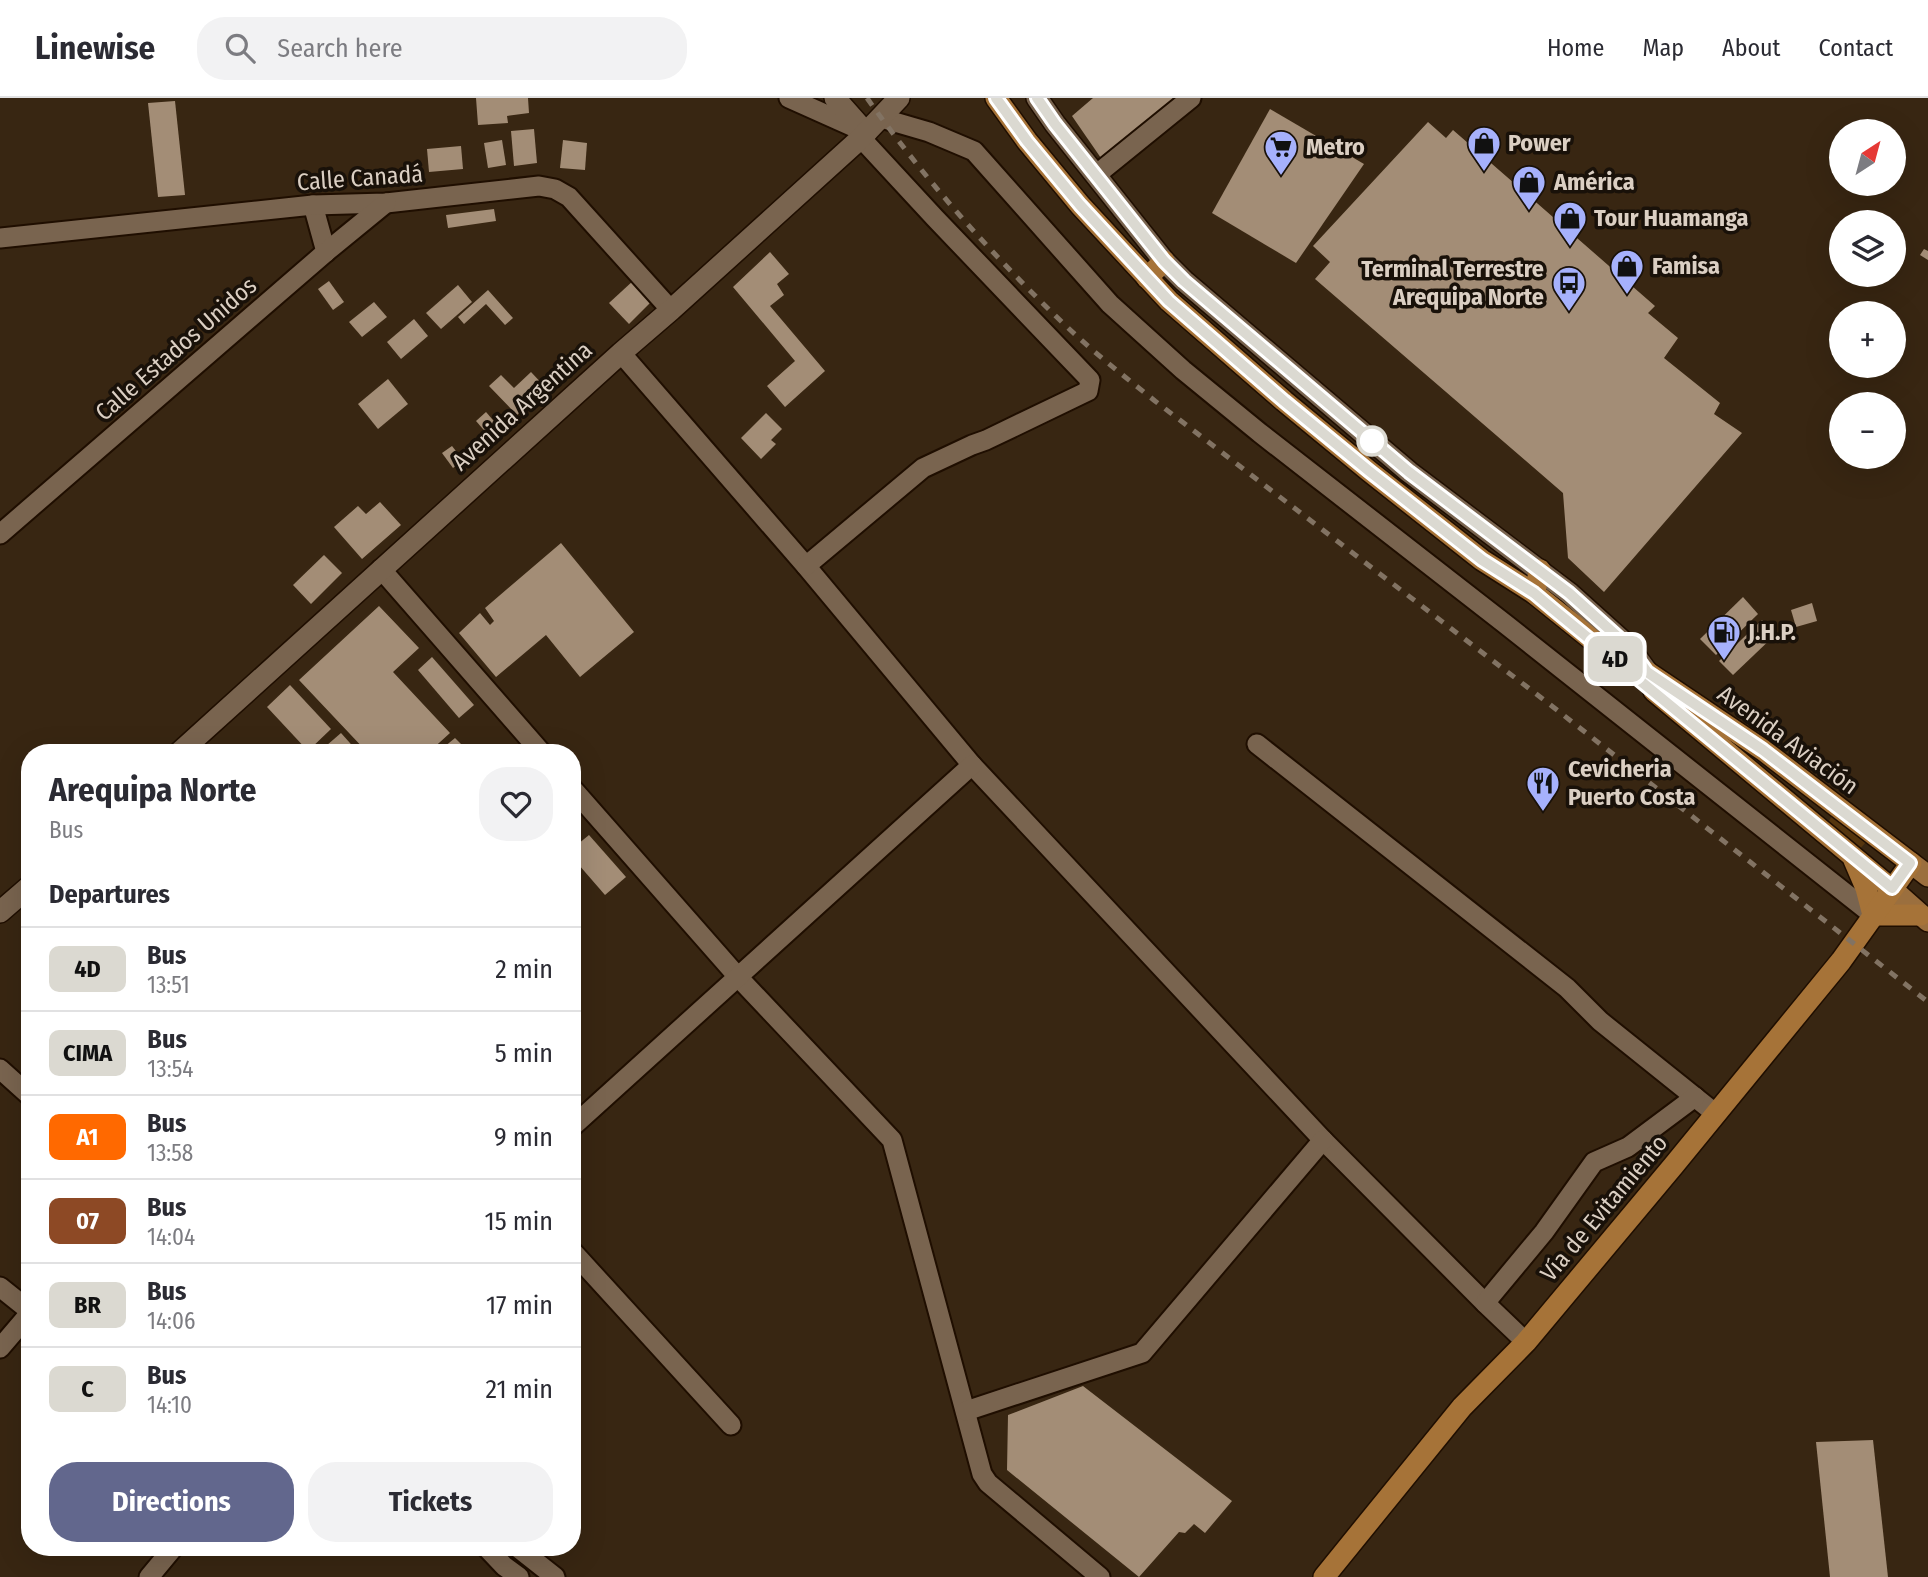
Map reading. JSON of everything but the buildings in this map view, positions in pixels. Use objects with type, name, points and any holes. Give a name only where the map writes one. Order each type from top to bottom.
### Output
[{"type":"highway","name":"Avenida Aviación","points":[[996,98],[1051,171],[1147,278],[1169,301],[1284,401],[1482,560],[1763,750],[1910,863]]},
{"type":"highway","points":[[1147,278],[1164,261]]},
{"type":"highway","points":[[1534,593],[1540,570]]},
{"type":"highway","name":"Avenida Aviación","points":[[1620,651],[1892,888]]},
{"type":"highway","points":[[1852,855],[1866,888],[1873,915],[1924,918]]},
{"type":"highway","name":"Vía de Evitamiento","points":[[1324,1577],[1462,1407],[1526,1342],[1716,1114],[1841,961],[1910,863]]},
{"type":"main road","name":"Avenida Aviación","points":[[1910,863],[1928,876]]},
{"type":"main road","name":"Avenida Aviación","points":[[1892,888],[1924,918]]},
{"type":"street","points":[[789,98],[869,130],[929,132],[974,151],[1110,304],[1183,370],[1873,915]]},
{"type":"street","points":[[806,566],[923,468],[1088,391],[1090,380],[869,130],[835,98]]},
{"type":"street","name":"Avenida Argentina","points":[[189,744],[869,130],[899,98]]},
{"type":"street","points":[[1037,98],[1164,261],[1184,281],[1409,472],[1569,593],[1620,651]]},
{"type":"street","points":[[1096,175],[1191,98]]},
{"type":"street","name":"Calle Canadá","points":[[0,239],[313,205],[386,203],[539,186],[555,189],[569,197],[671,310]]},
{"type":"street","name":"Calle Estados Unidos","points":[[0,534],[386,203]]},
{"type":"street","points":[[313,205],[326,252]]},
{"type":"street","points":[[621,352],[806,566],[972,765],[1322,1140],[1526,1342]]},
{"type":"street","points":[[381,569],[534,744]]},
{"type":"street","points":[[1257,744],[1567,988],[1600,1021],[1716,1114]]},
{"type":"street","points":[[581,1119],[972,765]]},
{"type":"street","points":[[581,798],[739,978],[892,1140],[982,1474],[988,1483],[1100,1577]]},
{"type":"street","points":[[0,912],[21,894]]},
{"type":"street","points":[[0,1069],[21,1088]]},
{"type":"street","points":[[1485,1303],[1544,1232],[1594,1162],[1628,1147],[1695,1097]]},
{"type":"street","points":[[966,1411],[1142,1353],[1322,1140]]},
{"type":"street","points":[[581,1261],[731,1425]]},
{"type":"street","points":[[0,1287],[21,1304]]},
{"type":"street","points":[[0,1348],[21,1323]]},
{"type":"street","points":[[149,1577],[166,1556]]},
{"type":"street","points":[[493,1556],[506,1573],[514,1556]]},
{"type":"street","points":[[528,1556],[555,1577]]},
{"type":"shaded area","points":[[1832,816],[1866,842],[1859,850],[1826,825]]},
{"type":"railway","points":[[867,98],[912,158],[985,244],[1097,354],[1557,710],[1928,1002]]},
{"type":"bus line","name":"4D","points":[[996,98],[1027,141],[1080,205],[1169,301],[1369,471],[1482,560],[1534,593],[1892,888],[1910,863],[1763,750],[1647,672],[1629,647],[1569,593],[1409,472],[1184,281],[1164,261],[1037,98]]},
{"type":"place","name":"Power","points":[[1484,173]]},
{"type":"place","name":"Metro","points":[[1281,177]]},
{"type":"place","name":"América","points":[[1529,212]]},
{"type":"place","name":"Tour Huamanga","points":[[1570,248]]},
{"type":"place","name":"Famisa","points":[[1627,296]]},
{"type":"place","name":"Terminal Terrestre Arequipa Norte","points":[[1569,313]]},
{"type":"place","name":"J.H.P.","points":[[1724,662]]},
{"type":"place","name":"Cevicheria Puerto Costa","points":[[1543,813]]}]
